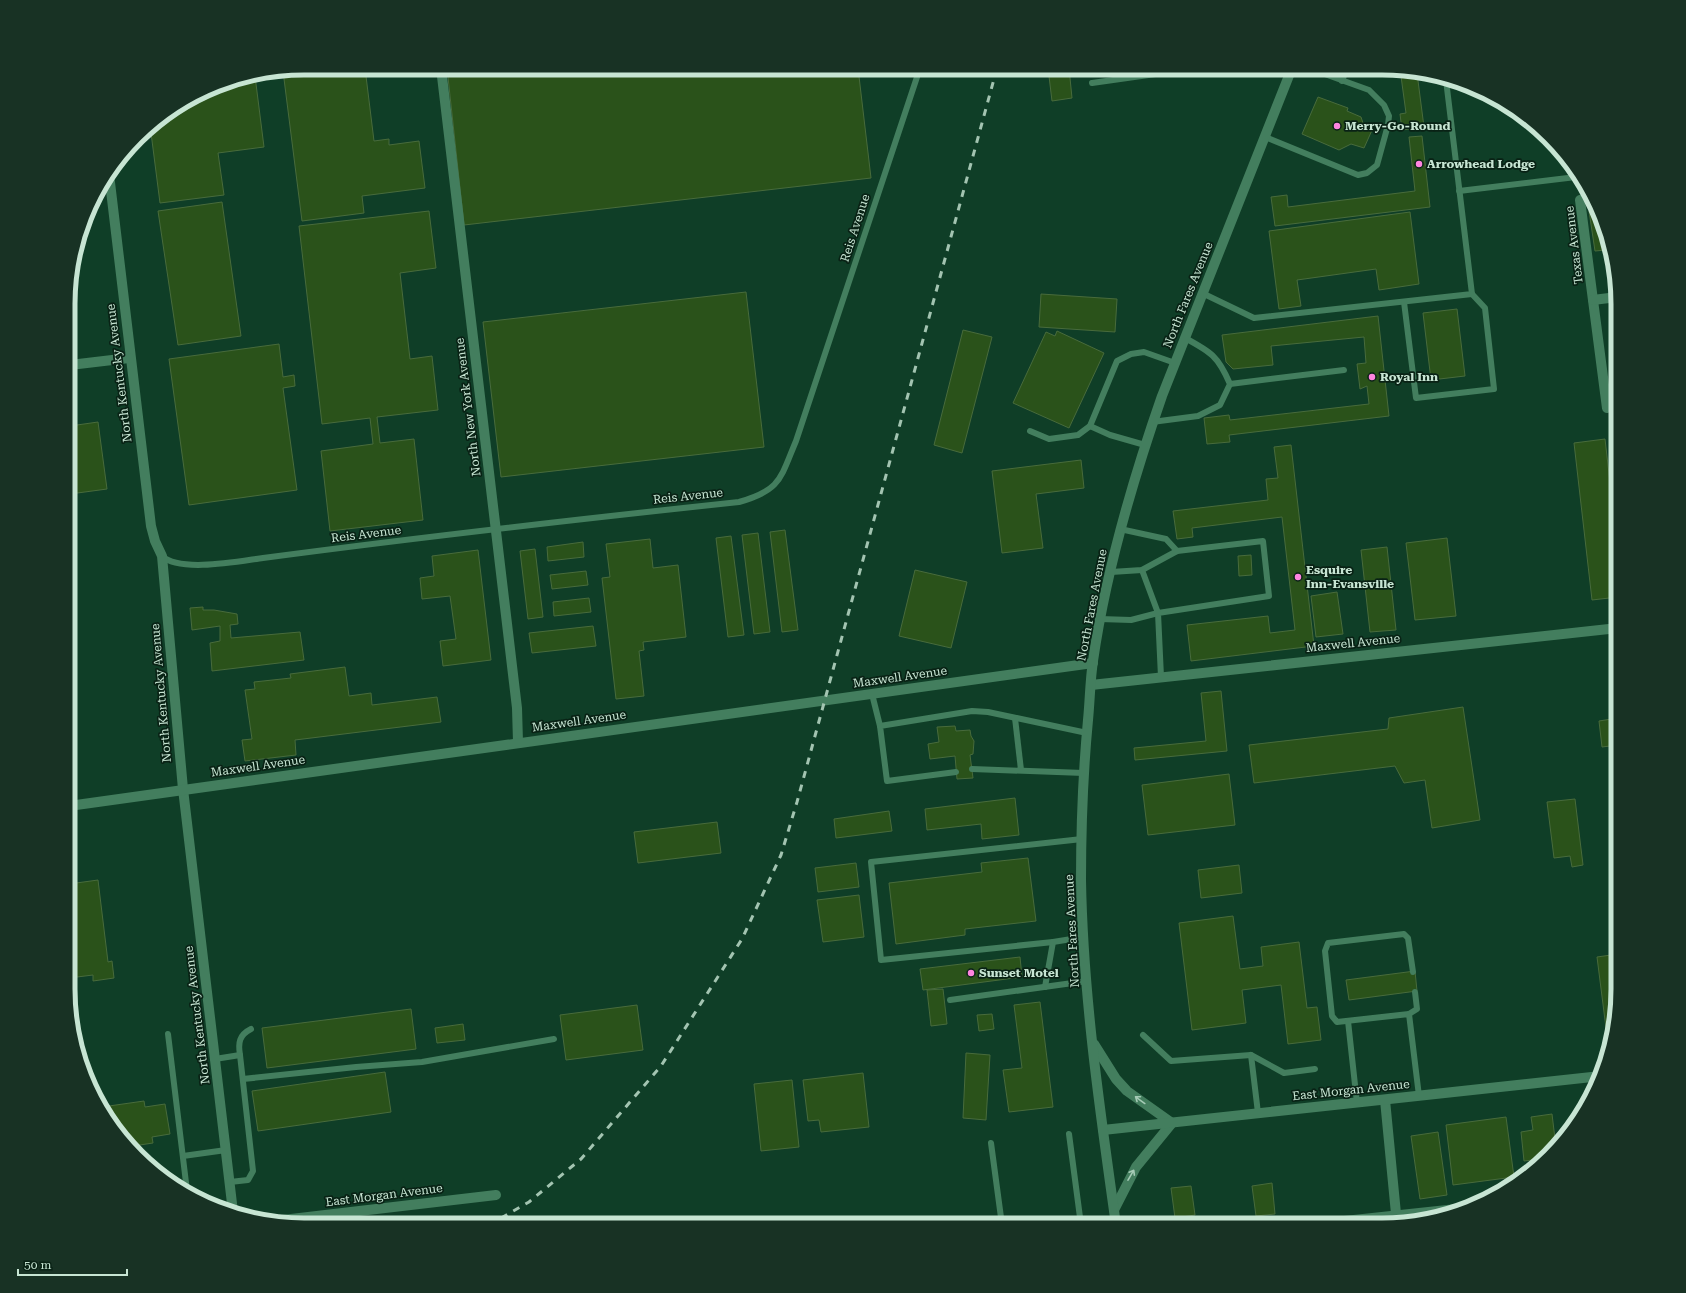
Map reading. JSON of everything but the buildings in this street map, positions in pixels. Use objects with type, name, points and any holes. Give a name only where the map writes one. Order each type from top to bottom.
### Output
[{"type":"street","name":"North New York Avenue","points":[[442,75],[517,708],[518,742]]},
{"type":"street","name":"North Fares Avenue","points":[[1115,1218],[1093,1041],[1087,981],[1081,881],[1084,773],[1093,663],[1100,618],[1126,503],[1152,422],[1289,75]]},
{"type":"street","name":"North Kentucky Avenue","points":[[110,183],[151,526],[154,541],[162,556],[183,789],[232,1207]]},
{"type":"street","name":"Texas Avenue","points":[[1585,199],[1580,200],[1607,408]]},
{"type":"street","points":[[1593,300],[1611,298]]},
{"type":"street","points":[[75,364],[130,358]]},
{"type":"street","name":"Maxwell Avenue","points":[[1091,685],[1611,629]]},
{"type":"street","name":"Maxwell Avenue","points":[[75,805],[518,742],[1093,663]]},
{"type":"street","points":[[1093,1041],[1116,1079],[1127,1091],[1172,1123],[1136,1167],[1114,1210]]},
{"type":"street","name":"East Morgan Avenue","points":[[1103,1130],[1594,1077]]},
{"type":"street","points":[[1385,1100],[1396,1218]]},
{"type":"street","name":"East Morgan Avenue","points":[[300,1218],[496,1195]]},
{"type":"lane","name":"Reis Avenue","points":[[162,556],[177,563],[194,565],[738,502],[756,497],[770,490],[778,483],[796,441],[918,75]]},
{"type":"lane","points":[[1092,83],[1149,75]]},
{"type":"lane","points":[[1264,137],[1358,175],[1367,173],[1377,166],[1388,125],[1389,116],[1384,105],[1370,90],[1326,75]]},
{"type":"lane","points":[[1342,81],[1344,75]]},
{"type":"lane","points":[[1404,302],[1416,398],[1494,389],[1485,308],[1472,294],[1447,84]]},
{"type":"lane","points":[[1459,191],[1572,177]]},
{"type":"lane","points":[[1202,293],[1254,318],[1472,294]]},
{"type":"lane","points":[[1152,422],[1198,416],[1220,405],[1230,384],[1222,364],[1206,349],[1185,338]]},
{"type":"lane","points":[[1030,431],[1049,439],[1078,435],[1090,426],[1117,361],[1131,354],[1144,352],[1175,363]]},
{"type":"lane","points":[[1230,384],[1344,370]]},
{"type":"lane","points":[[1090,426],[1110,435],[1145,445]]},
{"type":"lane","points":[[1120,529],[1166,539],[1177,551]]},
{"type":"lane","points":[[1100,618],[1131,620],[1158,613],[1269,596],[1263,541],[1177,551],[1142,570],[1111,572]]},
{"type":"lane","points":[[1142,570],[1158,613],[1161,677]]},
{"type":"lane","points":[[872,694],[880,726],[887,781],[956,772]]},
{"type":"lane","points":[[880,726],[972,711],[988,712],[1087,733]]},
{"type":"lane","points":[[1015,718],[1021,770]]},
{"type":"lane","points":[[972,769],[1084,773]]},
{"type":"lane","points":[[1082,839],[871,862],[881,960],[1052,942],[1084,937]]},
{"type":"lane","points":[[1413,972],[1408,938],[1404,934],[1328,943],[1324,950],[1332,1016],[1337,1022],[1410,1014],[1417,1009],[1415,992]]},
{"type":"lane","points":[[1045,987],[1052,942]]},
{"type":"lane","points":[[950,1000],[1087,981]]},
{"type":"lane","points":[[1410,1014],[1418,1096]]},
{"type":"lane","points":[[1348,1021],[1357,1103]]},
{"type":"lane","points":[[230,1182],[248,1180],[252,1171],[239,1045],[240,1037],[244,1032],[251,1029]]},
{"type":"lane","points":[[168,1034],[186,1185]]},
{"type":"lane","points":[[1143,1036],[1171,1061],[1251,1055],[1284,1073],[1315,1069]]},
{"type":"lane","points":[[243,1079],[356,1066],[422,1062],[554,1039]]},
{"type":"lane","points":[[215,1059],[240,1055]]},
{"type":"lane","points":[[1251,1055],[1258,1113]]},
{"type":"lane","points":[[1069,1134],[1080,1218]]},
{"type":"lane","points":[[991,1143],[1001,1218]]},
{"type":"lane","points":[[183,1156],[226,1150]]},
{"type":"lane","points":[[1346,1218],[1456,1206]]},
{"type":"railway","points":[[501,1218],[529,1202],[581,1159],[661,1066],[742,939],[781,855],[797,802],[995,75]]},
{"type":"place","name":"Merry-Go-Round","points":[[1337,126]]},
{"type":"place","name":"Arrowhead Lodge","points":[[1419,164]]},
{"type":"place","name":"Royal Inn","points":[[1372,377]]},
{"type":"place","name":"Esquire Inn-Evansville","points":[[1298,577]]},
{"type":"place","name":"Sunset Motel","points":[[971,973]]}]
